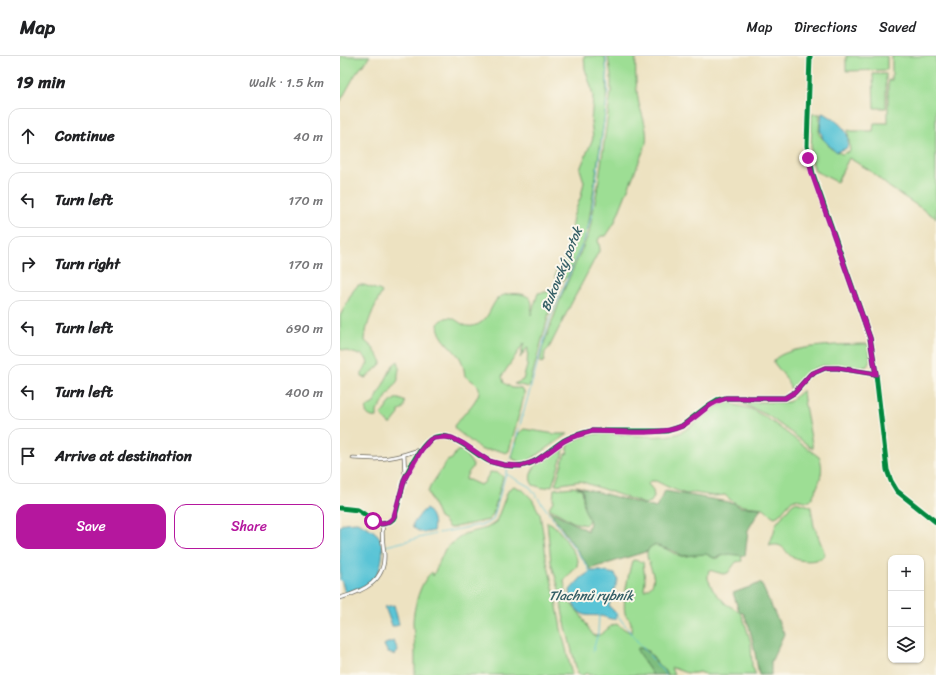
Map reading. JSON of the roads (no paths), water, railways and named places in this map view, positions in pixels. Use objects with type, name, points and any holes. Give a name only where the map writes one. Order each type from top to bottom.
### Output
[{"type":"street","points":[[810,56],[807,146],[808,158],[812,174],[870,338],[876,374],[887,470],[897,491],[936,522]]},
{"type":"street","points":[[340,508],[358,510],[376,523],[383,524],[389,522],[394,516],[405,478],[422,449],[430,440],[434,438],[446,437],[464,444],[489,461],[504,465],[521,466],[536,461],[564,441],[581,433],[592,431],[667,431],[682,426],[717,400],[726,398],[785,398],[795,392],[811,374],[825,368],[838,368],[876,374]]},
{"type":"street","points":[[353,458],[376,459],[404,455],[422,449]]},
{"type":"street","points":[[404,455],[405,478]]},
{"type":"street","points":[[340,598],[373,583],[379,577],[383,569],[384,561],[382,536],[383,524]]},
{"type":"water","points":[[822,113],[839,123],[844,129],[848,138],[847,148],[836,152],[823,139],[820,129]]},
{"type":"water","points":[[426,509],[432,516],[434,528],[433,531],[423,532],[413,527],[413,523]]},
{"type":"water","points":[[357,522],[373,530],[380,538],[383,548],[382,560],[376,577],[373,580],[363,586],[345,593],[340,580],[340,526],[344,523]]},
{"type":"water","name":"Tlachnů rybník","points":[[591,571],[615,574],[618,579],[609,606],[616,613],[616,619],[585,615],[578,611],[574,605],[570,590],[581,578]]},
{"type":"water","points":[[394,605],[399,624],[392,626],[385,607]]},
{"type":"water","points":[[394,641],[398,651],[395,655],[388,653],[384,645]]},
{"type":"waterway","name":"Bukovský potok","points":[[510,460],[550,319],[585,238],[591,217],[608,93],[606,56]]},
{"type":"waterway","name":"Bukovský potok","points":[[439,533],[485,524],[493,520],[507,469]]},
{"type":"waterway","points":[[506,474],[530,487],[588,567],[590,573]]},
{"type":"waterway","name":"Bukovský potok","points":[[386,546],[435,534]]},
{"type":"waterway","points":[[615,612],[666,675]]},
{"type":"waterway","points":[[593,651],[598,633],[599,615]]}]
